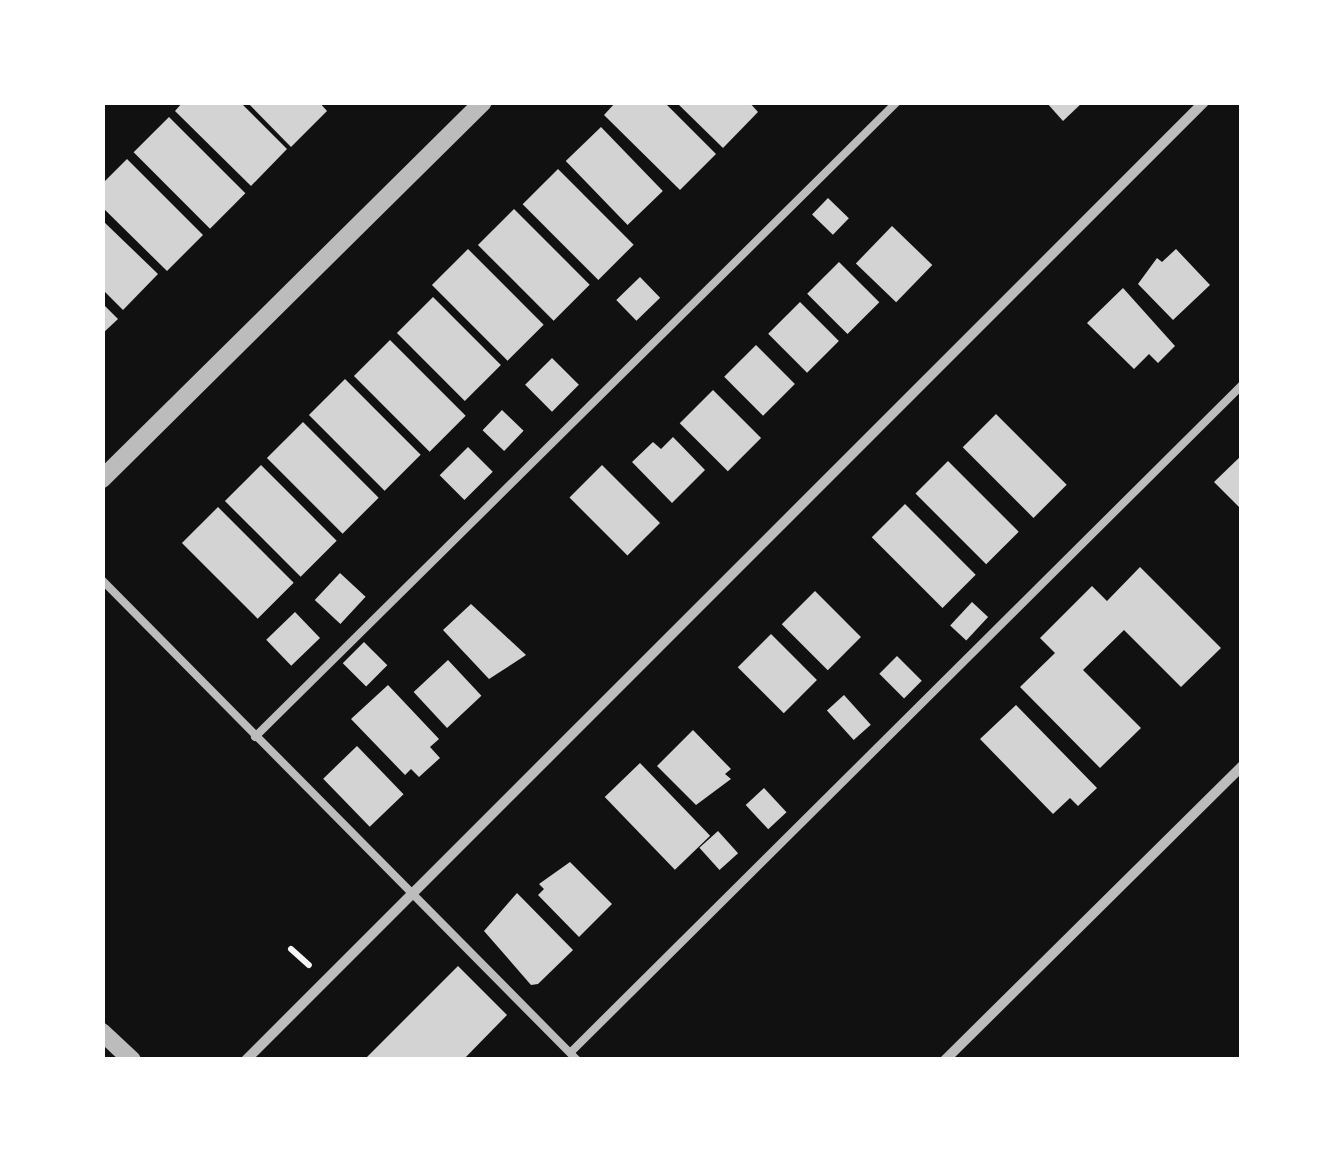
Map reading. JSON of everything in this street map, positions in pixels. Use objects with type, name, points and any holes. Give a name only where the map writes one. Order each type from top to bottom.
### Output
[{"type":"street","points":[[102,479],[483,102]]},
{"type":"street","points":[[246,1060],[1204,102]]},
{"type":"street","points":[[946,1060],[1242,766]]},
{"type":"street","points":[[102,1032],[132,1060]]},
{"type":"lane","points":[[255,738],[898,102]]},
{"type":"lane","points":[[102,580],[255,738],[414,888],[574,1056],[1242,385]]},
{"type":"building","points":[[183,102],[240,102],[287,149],[251,186],[175,111]]},
{"type":"building","points":[[247,102],[319,102],[327,111],[291,147]]},
{"type":"building","points":[[616,102],[664,102],[716,154],[680,190],[604,115]]},
{"type":"building","points":[[676,102],[749,102],[758,112],[723,148]]},
{"type":"building","points":[[1046,102],[1083,102],[1063,121]]},
{"type":"building","points":[[169,117],[245,193],[210,229],[134,152]]},
{"type":"building","points":[[601,127],[663,191],[628,225],[566,161]]},
{"type":"building","points":[[127,159],[203,235],[167,271],[102,207],[102,184]]},
{"type":"building","points":[[558,169],[634,245],[598,280],[523,204]]},
{"type":"building","points":[[828,198],[849,218],[833,235],[812,215]]},
{"type":"building","points":[[514,209],[590,285],[554,321],[478,245]]},
{"type":"building","points":[[102,220],[158,274],[123,310],[102,289]]},
{"type":"building","points":[[892,226],[932,265],[896,302],[856,263]]},
{"type":"building","points":[[468,249],[544,325],[508,361],[432,285]]},
{"type":"building","points":[[1176,249],[1210,285],[1173,320],[1138,284],[1157,258],[1162,262]]},
{"type":"building","points":[[839,262],[879,302],[847,334],[807,294]]},
{"type":"building","points":[[640,277],[660,298],[636,321],[616,300]]},
{"type":"building","points":[[1123,288],[1175,346],[1158,363],[1149,354],[1134,369],[1087,323]]},
{"type":"building","points":[[433,297],[501,365],[465,401],[397,333]]},
{"type":"building","points":[[800,302],[839,341],[807,373],[768,334]]},
{"type":"building","points":[[102,303],[118,319],[102,334]]},
{"type":"building","points":[[390,340],[466,416],[430,452],[354,376]]},
{"type":"building","points":[[756,345],[795,384],[763,416],[724,377]]},
{"type":"building","points":[[552,358],[579,385],[552,412],[525,385]]},
{"type":"building","points":[[345,379],[421,455],[385,491],[309,415]]},
{"type":"building","points":[[713,390],[761,438],[728,471],[680,423]]},
{"type":"building","points":[[502,410],[524,431],[504,451],[483,430]]},
{"type":"building","points":[[996,414],[1067,485],[1033,518],[963,447]]},
{"type":"building","points":[[303,422],[379,498],[343,534],[267,458]]},
{"type":"building","points":[[673,437],[705,470],[672,503],[632,462],[653,442],[661,449]]},
{"type":"building","points":[[468,447],[493,472],[464,500],[440,475]]},
{"type":"building","points":[[1242,455],[1242,510],[1214,482]]},
{"type":"building","points":[[948,461],[1019,532],[986,564],[915,494]]},
{"type":"building","points":[[261,465],[337,541],[301,577],[225,501]]},
{"type":"building","points":[[602,465],[660,523],[627,556],[569,498]]},
{"type":"building","points":[[905,504],[976,575],[942,608],[872,537]]},
{"type":"building","points":[[218,507],[294,583],[258,619],[182,543]]},
{"type":"building","points":[[1140,567],[1221,648],[1181,687],[1124,630],[1083,670],[1141,728],[1100,768],[1020,687],[1055,653],[1040,638],[1092,586],[1107,601]]},
{"type":"building","points":[[340,573],[366,597],[340,624],[315,600]]},
{"type":"building","points":[[815,591],[861,637],[828,670],[782,624]]},
{"type":"building","points":[[972,602],[988,617],[966,640],[950,625]]},
{"type":"building","points":[[471,604],[526,655],[489,679],[443,630]]},
{"type":"building","points":[[295,612],[320,638],[291,666],[266,640]]},
{"type":"building","points":[[771,634],[817,680],[784,713],[738,667]]},
{"type":"building","points":[[364,642],[387,665],[366,687],[343,663]]},
{"type":"building","points":[[897,656],[922,681],[904,698],[879,674]]},
{"type":"building","points":[[448,660],[481,696],[447,728],[414,692]]},
{"type":"building","points":[[388,685],[439,739],[430,747],[440,758],[419,777],[411,769],[405,775],[351,719]]},
{"type":"building","points":[[844,695],[871,725],[854,740],[827,710]]},
{"type":"building","points":[[1016,705],[1097,788],[1078,806],[1070,798],[1053,814],[980,739]]},
{"type":"building","points":[[693,730],[731,769],[725,774],[731,779],[696,805],[657,766]]},
{"type":"building","points":[[357,746],[404,794],[370,827],[323,779]]},
{"type":"building","points":[[640,763],[710,836],[675,870],[605,797]]},
{"type":"building","points":[[764,788],[787,812],[768,829],[746,805]]},
{"type":"building","points":[[718,831],[738,853],[719,870],[699,848]]},
{"type":"building","points":[[570,862],[612,904],[579,937],[538,895],[544,889],[539,884]]},
{"type":"building","points":[[517,893],[573,950],[538,984],[531,985],[484,931]]},
{"type":"building","points":[[458,966],[507,1015],[463,1060],[364,1060]]}]
